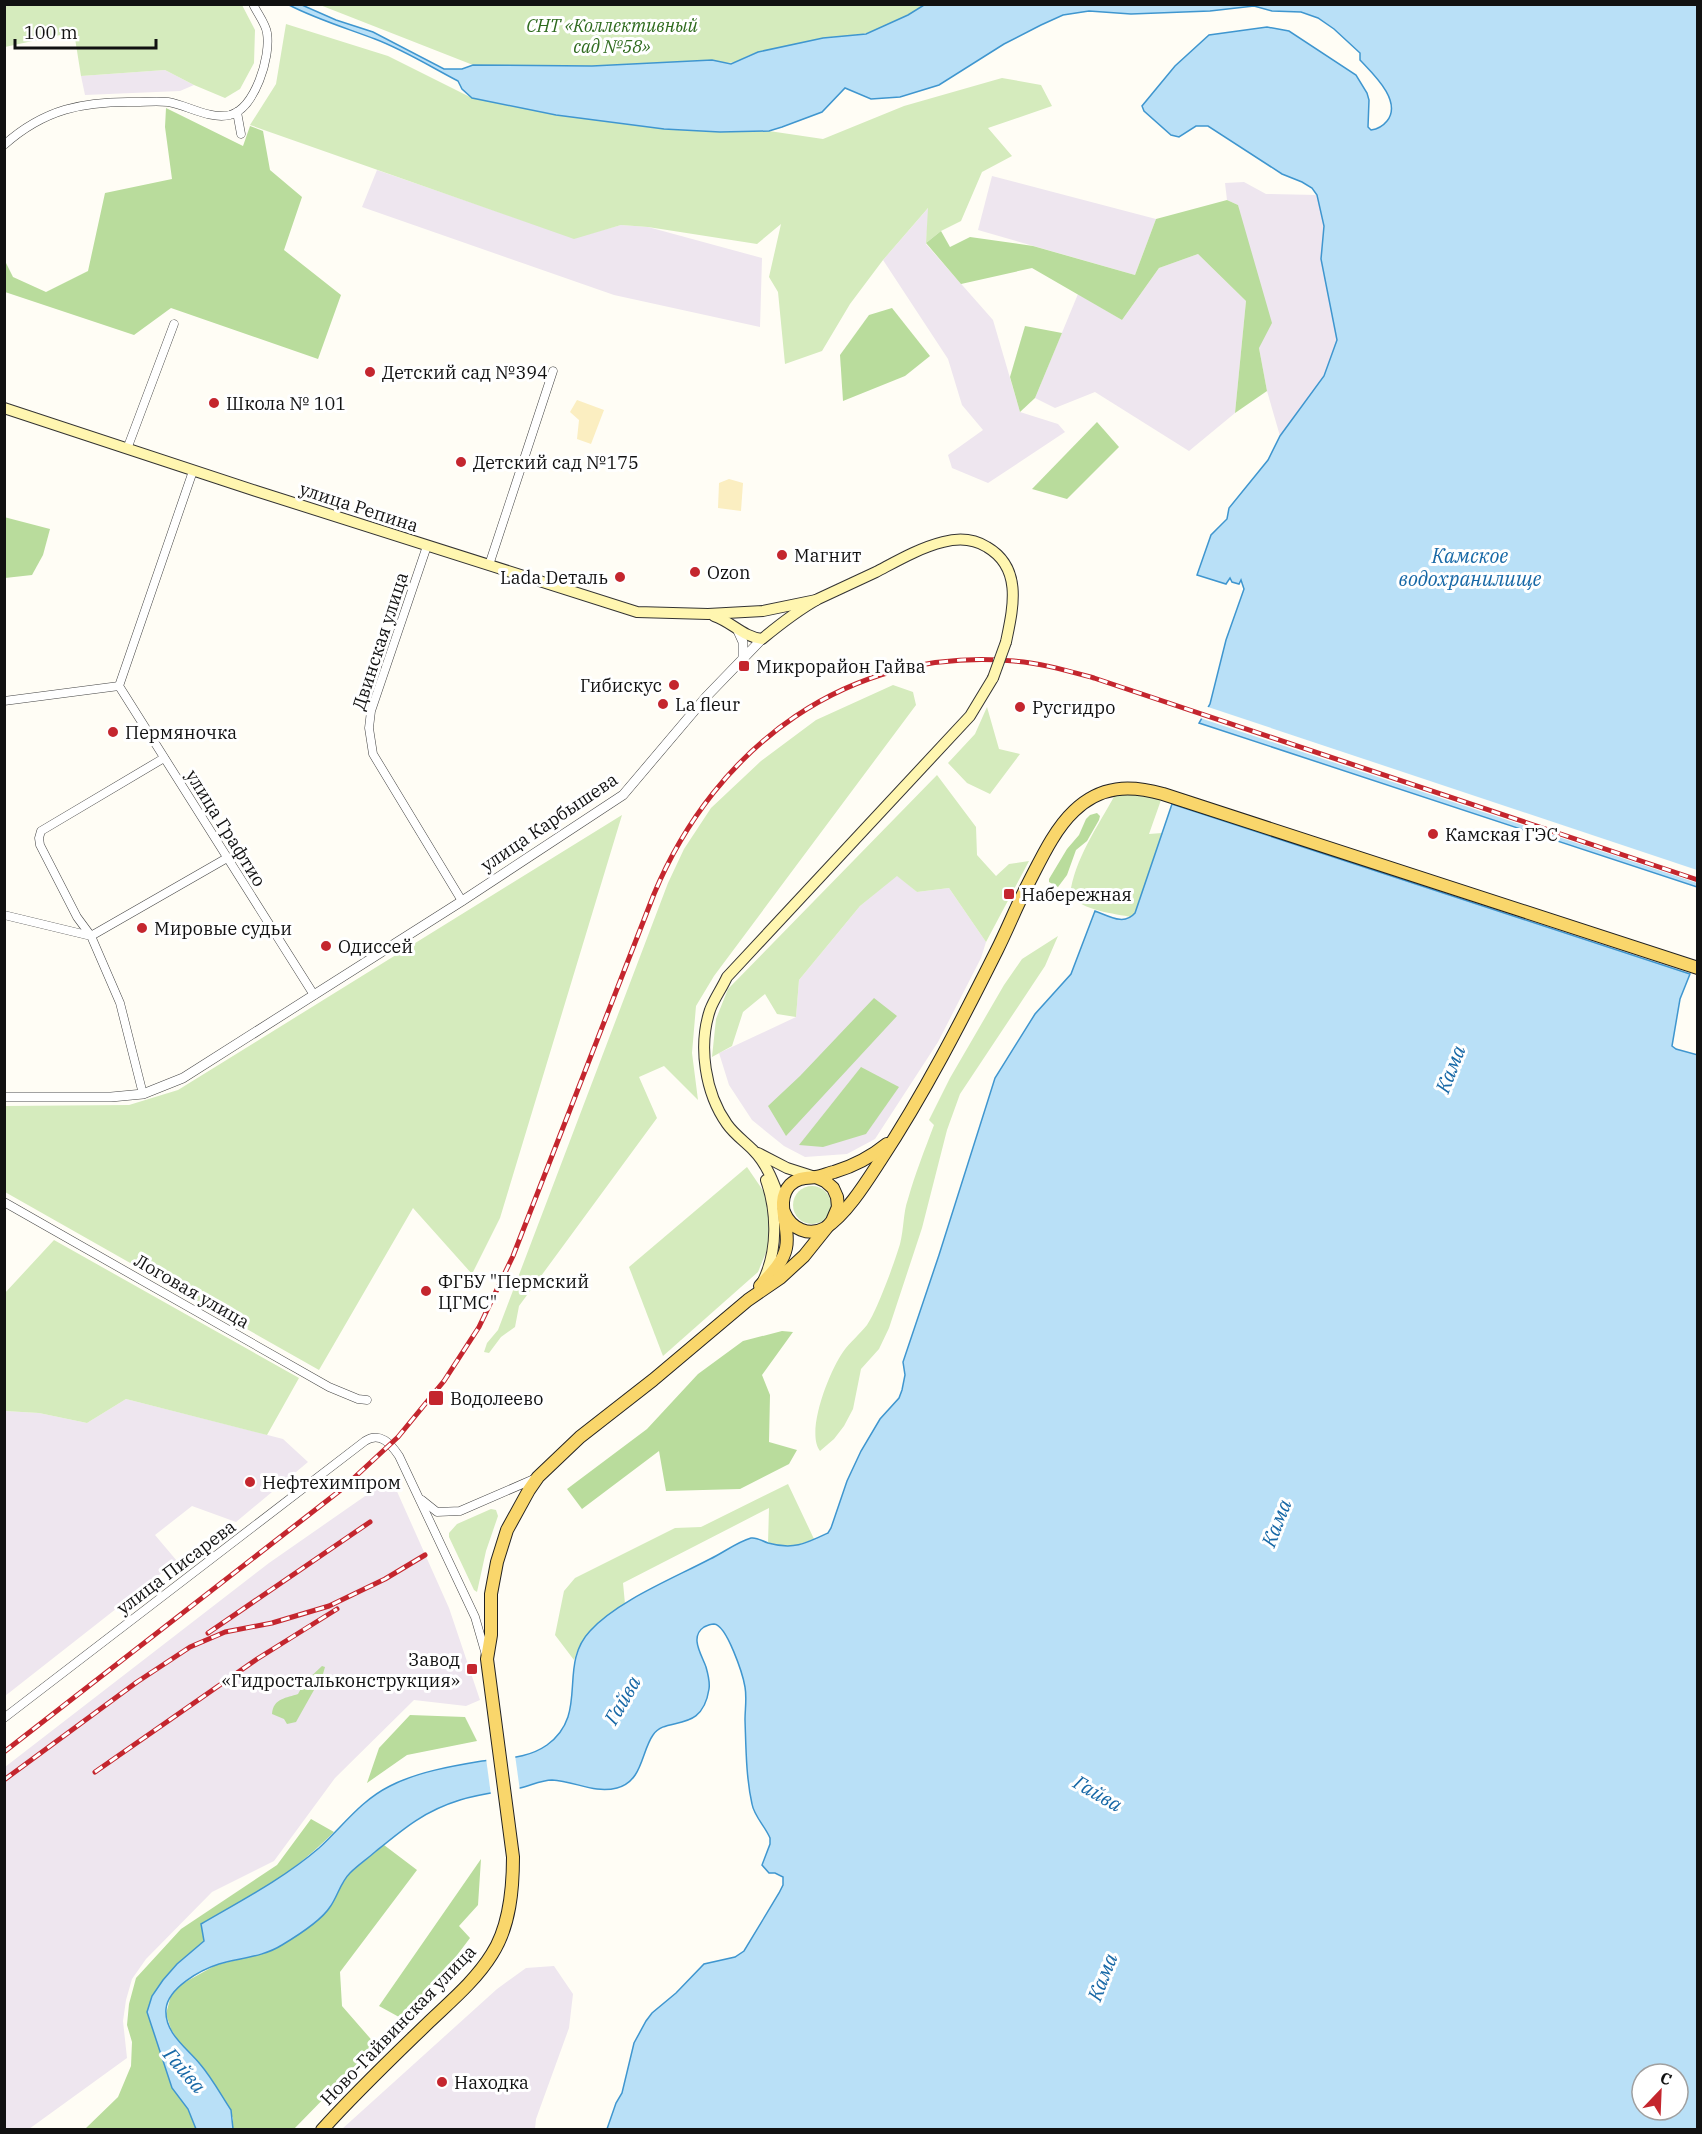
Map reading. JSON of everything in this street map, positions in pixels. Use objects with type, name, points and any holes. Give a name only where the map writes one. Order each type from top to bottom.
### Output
[{"type":"main road","name":"улица Репина","points":[[4,408],[193,471],[637,612],[708,614],[763,611],[816,600]]},
{"type":"main road","name":"улица Карбышева","points":[[762,639],[816,600],[921,550],[944,542],[966,539],[984,544],[1006,564],[1011,576],[1013,601],[1006,642],[993,678],[970,716],[728,977],[710,1010],[705,1040],[705,1061],[710,1093],[726,1123],[755,1151],[772,1179],[784,1212]]},
{"type":"main road","points":[[763,611],[776,628]]},
{"type":"main road","points":[[708,614],[724,620],[738,631],[753,638],[762,639]]},
{"type":"main road","points":[[748,1300],[794,1265],[859,1192],[896,1136],[939,1060],[1035,872],[1065,821],[1075,810],[1099,794],[1126,787],[1144,789],[1698,968]]},
{"type":"main road","points":[[748,1300],[775,1269],[785,1253],[788,1234],[784,1195],[790,1185],[804,1177],[816,1177],[866,1159],[896,1136]]},
{"type":"main road","points":[[748,1300],[764,1280],[771,1259],[775,1226],[768,1184],[755,1151]]},
{"type":"main road","name":"улица Карбышева","points":[[755,1151],[787,1168],[816,1177]]},
{"type":"main road","points":[[784,1212],[792,1225],[806,1231],[820,1230],[832,1221],[838,1207],[837,1197],[830,1184],[816,1177]]},
{"type":"main road","name":"Ново-Гайвинская улица","points":[[322,2130],[346,2103],[464,1988],[492,1954],[505,1924],[513,1889],[513,1857],[487,1659],[491,1635],[491,1594],[497,1562],[513,1518],[538,1478],[580,1437],[653,1380],[748,1300]]},
{"type":"street","points":[[4,145],[52,113],[80,105],[166,102],[214,115],[227,116],[237,112],[247,104],[266,60],[267,31],[252,4]]},
{"type":"street","points":[[237,112],[241,134]]},
{"type":"street","points":[[128,449],[174,324]]},
{"type":"street","points":[[489,565],[553,371]]},
{"type":"street","points":[[4,701],[119,686],[193,471]]},
{"type":"street","name":"Двинская улица","points":[[427,546],[371,711],[369,729],[373,754],[462,901]]},
{"type":"street","points":[[738,631],[743,642],[743,656]]},
{"type":"street","name":"улица Карбышева","points":[[4,1097],[111,1097],[142,1094],[183,1078],[462,901],[623,795],[705,697],[762,639]]},
{"type":"street","name":"улица Графтио","points":[[119,686],[314,995]]},
{"type":"street","points":[[142,1094],[120,1003],[92,936],[77,917],[40,845],[39,838],[41,831],[164,758]]},
{"type":"street","points":[[4,915],[92,936],[227,858]]},
{"type":"street","name":"Логовая улица","points":[[4,1202],[329,1387],[367,1400]]},
{"type":"street","name":"улица Писарева","points":[[4,1718],[365,1441],[377,1436],[390,1444],[399,1456],[421,1499]]},
{"type":"street","points":[[421,1499],[437,1512],[460,1511],[538,1478]]},
{"type":"street","points":[[421,1499],[475,1617],[487,1659]]},
{"type":"shaded area","points":[[165,70],[194,85],[180,91],[85,95],[81,76]]},
{"type":"shaded area","points":[[377,170],[574,238],[621,225],[648,227],[762,258],[760,327],[614,295],[362,207]]},
{"type":"shaded area","points":[[992,176],[1156,219],[1135,275],[978,230]]},
{"type":"shaded area","points":[[1244,182],[1266,194],[1317,195],[1324,226],[1321,259],[1337,340],[1324,376],[1280,436],[1267,391],[1259,348],[1238,205],[1227,200],[1225,183]]},
{"type":"shaded area","points":[[929,207],[926,244],[993,320],[1020,412],[1058,424],[1065,432],[988,483],[952,468],[948,455],[983,430],[962,405],[948,359],[883,260]]},
{"type":"shaded area","points":[[1198,254],[1246,301],[1235,413],[1189,451],[1095,392],[1055,408],[1035,398],[1078,294],[1122,320],[1159,268]]},
{"type":"shaded area","points":[[897,875],[917,892],[949,888],[986,942],[981,958],[938,1042],[875,1139],[847,1154],[805,1157],[784,1146],[752,1120],[729,1085],[719,1053],[796,1017],[799,980],[860,906]]},
{"type":"shaded area","points":[[126,1399],[283,1439],[308,1462],[236,1522],[192,1506],[155,1535],[177,1561],[5,1696],[5,1411],[39,1413],[87,1423]]},
{"type":"shaded area","points":[[391,1478],[449,1608],[480,1700],[466,1706],[414,1700],[335,1778],[274,1861],[212,1892],[146,1959],[132,1979],[126,2000],[123,2021],[127,2058],[29,2129],[5,2130],[5,1767],[269,1563]]},
{"type":"shaded area","points":[[554,1966],[573,1994],[569,2028],[536,2119],[535,2129],[342,2129],[497,1989],[526,1968]]},
{"type":"green space","points":[[242,5],[255,30],[254,63],[240,89],[225,98],[165,70],[81,76],[74,32],[5,47],[5,6]]},
{"type":"green space","name":"СНТ «Коллективный сад №58»","points":[[320,5],[924,5],[886,27],[866,33],[760,52],[729,63],[712,60],[592,66],[473,65]]},
{"type":"green space","points":[[286,24],[388,56],[472,98],[556,115],[664,129],[720,132],[769,131],[823,139],[904,106],[1002,78],[1041,85],[1052,106],[988,128],[1012,156],[982,172],[961,221],[941,231],[926,243],[928,208],[883,260],[850,304],[822,351],[785,364],[778,292],[769,277],[781,224],[757,244],[621,225],[574,239],[250,125],[276,84]]},
{"type":"green space","points":[[166,108],[243,146],[250,126],[263,131],[270,170],[302,197],[284,250],[341,295],[318,359],[171,308],[134,335],[5,292],[5,261],[13,277],[46,292],[88,271],[105,193],[172,179],[165,127]]},
{"type":"green space","points":[[1227,200],[1238,205],[1272,323],[1259,348],[1267,391],[1235,413],[1246,301],[1198,254],[1159,268],[1122,320],[1032,268],[961,284],[926,243],[941,231],[950,247],[970,237],[1033,246],[1135,275],[1156,219]]},
{"type":"green space","points":[[892,308],[930,356],[905,376],[843,401],[840,355],[869,315]]},
{"type":"green space","points":[[1025,326],[1062,333],[1035,398],[1020,412],[1010,377]]},
{"type":"green space","points":[[1097,422],[1119,447],[1067,499],[1032,489]]},
{"type":"green space","points":[[4,517],[50,529],[43,555],[32,575],[5,578]]},
{"type":"green space","points":[[893,685],[913,692],[916,705],[714,976],[696,1006],[692,1053],[698,1100],[664,1066],[639,1077],[657,1118],[519,1306],[515,1327],[501,1337],[489,1353],[484,1352],[487,1343],[498,1330],[668,883],[684,849],[711,808],[761,761],[816,720]]},
{"type":"green space","points":[[987,707],[999,749],[1020,754],[990,794],[967,783],[948,763],[975,734]]},
{"type":"green space","points":[[937,775],[976,827],[977,855],[996,876],[1009,864],[1029,861],[986,942],[949,888],[917,892],[897,876],[860,906],[799,980],[796,1017],[777,1014],[765,994],[743,1012],[732,1046],[712,1057],[716,1019],[728,989]]},
{"type":"green space","points":[[1115,795],[1144,795],[1161,800],[1149,834],[1162,833],[1132,917],[1090,908],[1070,895],[1076,869],[1088,843]]},
{"type":"green space","points":[[1097,813],[1100,816],[1099,820],[1087,841],[1076,850],[1067,875],[1058,887],[1049,882],[1067,849],[1079,835],[1086,819]]},
{"type":"green space","points":[[622,815],[500,1218],[472,1274],[413,1208],[319,1370],[5,1192],[5,1106],[129,1105],[178,1090]]},
{"type":"green space","points":[[1058,936],[1045,966],[960,1094],[947,1130],[922,1228],[889,1328],[879,1349],[861,1369],[853,1409],[844,1426],[820,1451],[816,1442],[815,1430],[821,1401],[838,1361],[846,1348],[867,1325],[885,1286],[900,1244],[905,1210],[911,1190],[934,1125],[929,1120],[950,1078],[1004,985],[1022,959]]},
{"type":"green space","points":[[874,998],[897,1016],[786,1136],[768,1106],[800,1076]]},
{"type":"green space","points":[[861,1067],[899,1087],[866,1134],[823,1147],[799,1145]]},
{"type":"green space","points":[[747,1167],[764,1192],[770,1217],[769,1245],[758,1272],[663,1356],[629,1267]]},
{"type":"green space","points":[[812,1186],[826,1191],[831,1205],[826,1219],[812,1224],[798,1219],[793,1205],[798,1191]]},
{"type":"green space","points":[[54,1240],[299,1378],[267,1435],[126,1399],[87,1423],[39,1413],[5,1411],[4,1294]]},
{"type":"green space","points":[[782,1331],[793,1332],[762,1375],[770,1395],[769,1442],[797,1450],[789,1464],[740,1489],[666,1491],[659,1451],[582,1509],[567,1489],[647,1429],[698,1374],[743,1341]]},
{"type":"green space","points":[[788,1484],[814,1539],[792,1547],[768,1543],[769,1508],[623,1583],[625,1604],[588,1635],[574,1660],[555,1635],[564,1591],[575,1578],[675,1528],[701,1527]]},
{"type":"green space","points":[[491,1509],[496,1510],[498,1516],[486,1551],[477,1592],[474,1590],[449,1533],[457,1524]]},
{"type":"green space","points":[[322,1666],[325,1667],[323,1674],[296,1722],[287,1724],[284,1719],[272,1714],[278,1702],[298,1694],[304,1683]]},
{"type":"green space","points":[[410,1715],[465,1717],[477,1741],[407,1755],[367,1783],[379,1748]]},
{"type":"green space","points":[[311,1819],[334,1832],[306,1858],[275,1881],[201,1924],[204,1941],[177,1964],[152,1996],[172,2088],[188,2109],[196,2129],[84,2130],[118,2097],[131,2066],[132,2042],[127,2025],[129,2004],[136,1978],[181,1929],[277,1865]]},
{"type":"green space","points":[[384,1845],[417,1870],[340,1972],[342,2006],[376,2045],[294,2129],[233,2129],[233,2118],[201,2065],[179,2042],[171,2029],[166,2014],[171,1995],[180,1985],[216,1965],[269,1952],[309,1926],[330,1908],[349,1874]]},
{"type":"green space","points":[[481,1859],[478,1905],[459,1926],[470,1938],[430,1991],[399,2017],[379,2006]]},
{"type":"sand","points":[[577,400],[604,410],[591,444],[577,439],[579,420],[570,412]]},
{"type":"sand","points":[[729,479],[743,483],[741,511],[718,508],[719,483]]},
{"type":"water","name":"Камское водохранилище","points":[[289,5],[302,5],[336,20],[373,32],[444,69],[462,69],[473,65],[592,66],[712,60],[731,64],[758,52],[823,38],[866,34],[924,5],[1697,5],[1697,887],[1199,723],[1210,704],[1226,640],[1244,589],[1241,580],[1239,584],[1232,582],[1230,578],[1226,584],[1197,575],[1211,535],[1227,519],[1229,508],[1268,460],[1280,436],[1324,376],[1337,340],[1321,259],[1324,226],[1317,195],[1312,188],[1282,174],[1208,126],[1196,126],[1179,137],[1171,135],[1144,111],[1142,106],[1175,66],[1209,35],[1267,27],[1289,31],[1356,75],[1369,100],[1368,127],[1371,130],[1380,127],[1391,113],[1389,96],[1360,60],[1360,53],[1318,18],[1301,12],[1272,11],[1254,6],[1210,11],[1131,14],[1089,11],[1063,15],[1004,44],[939,85],[900,97],[871,99],[845,88],[822,112],[782,127],[769,131],[720,132],[664,129],[556,115],[472,98],[462,89],[458,81],[407,53]]},
{"type":"water","points":[[1172,804],[1690,974],[1680,999],[1672,1046],[1698,1055],[1697,2129],[607,2129],[622,2093],[634,2043],[646,2021],[704,1964],[735,1957],[744,1951],[783,1885],[783,1877],[769,1873],[762,1865],[770,1838],[755,1813],[750,1794],[746,1752],[745,1687],[729,1641],[714,1624],[704,1627],[697,1636],[709,1681],[705,1703],[699,1713],[692,1718],[659,1729],[653,1735],[637,1773],[626,1784],[617,1788],[600,1789],[548,1780],[447,1804],[405,1828],[353,1870],[326,1912],[301,1933],[267,1952],[211,1967],[194,1975],[179,1987],[172,1994],[166,2009],[166,2018],[172,2033],[204,2069],[231,2110],[233,2129],[196,2129],[188,2109],[172,2088],[147,2012],[152,1996],[163,1980],[177,1964],[204,1941],[201,1924],[291,1870],[319,1848],[361,1806],[390,1786],[435,1770],[524,1755],[547,1745],[560,1733],[567,1719],[571,1705],[575,1659],[580,1645],[601,1620],[630,1600],[751,1538],[777,1545],[792,1546],[806,1543],[828,1533],[861,1451],[880,1419],[899,1398],[902,1390],[905,1375],[903,1362],[995,1078],[1035,1014],[1071,974],[1095,911],[1121,919],[1131,917],[1135,913]]},
{"type":"pier","points":[[1205,706],[1697,870],[1697,883],[1200,718]]},
{"type":"pier","points":[[515,1755],[520,1791],[491,1795],[486,1758]]},
{"type":"railway","points":[[4,1752],[342,1489],[398,1437],[444,1381],[479,1327],[513,1256],[654,894],[681,841],[713,793],[752,751],[795,716],[844,689],[897,670],[954,661],[1014,661],[1054,668],[1094,678],[1698,880]]},
{"type":"railway","points":[[208,1633],[370,1522]]},
{"type":"railway","points":[[4,1780],[137,1682],[190,1647],[225,1632],[272,1623],[329,1606],[385,1579],[425,1555]]},
{"type":"railway","points":[[95,1772],[257,1659],[337,1609]]},
{"type":"place","name":"Детский сад №394","points":[[370,372]]},
{"type":"place","name":"Школа № 101","points":[[214,403]]},
{"type":"place","name":"Детский сад №175","points":[[461,462]]},
{"type":"place","name":"Магнит","points":[[782,555]]},
{"type":"place","name":"Ozon","points":[[695,572]]},
{"type":"place","name":"Lada Dеталь","points":[[620,577]]},
{"type":"place","name":"Микрорайон Гайва","points":[[744,666]]},
{"type":"place","name":"Гибискус","points":[[674,685]]},
{"type":"place","name":"La fleur","points":[[663,704]]},
{"type":"place","name":"Русгидро","points":[[1020,707]]},
{"type":"place","name":"Пермяночка","points":[[113,732]]},
{"type":"place","name":"Камская ГЭС","points":[[1433,834]]},
{"type":"place","name":"Набережная","points":[[1009,894]]},
{"type":"place","name":"Мировые судьи","points":[[142,928]]},
{"type":"place","name":"Одиссей","points":[[326,946]]},
{"type":"place","name":"ФГБУ \"Пермский ЦГМС\"","points":[[426,1291]]},
{"type":"place","name":"Водолеево","points":[[436,1398]]},
{"type":"place","name":"Нефтехимпром","points":[[250,1482]]},
{"type":"place","name":"Завод «Гидростальконструкция»","points":[[472,1669]]},
{"type":"place","name":"Находка","points":[[442,2082]]},
{"type":"water label","name":"Кама","points":[[1450,1069]]},
{"type":"water label","name":"Кама","points":[[1276,1523]]},
{"type":"water label","name":"Гайва","points":[[622,1700]]},
{"type":"water label","name":"Гайва","points":[[1098,1793]]},
{"type":"water label","name":"Кама","points":[[1102,1977]]},
{"type":"water label","name":"Гайва","points":[[185,2070]]}]
